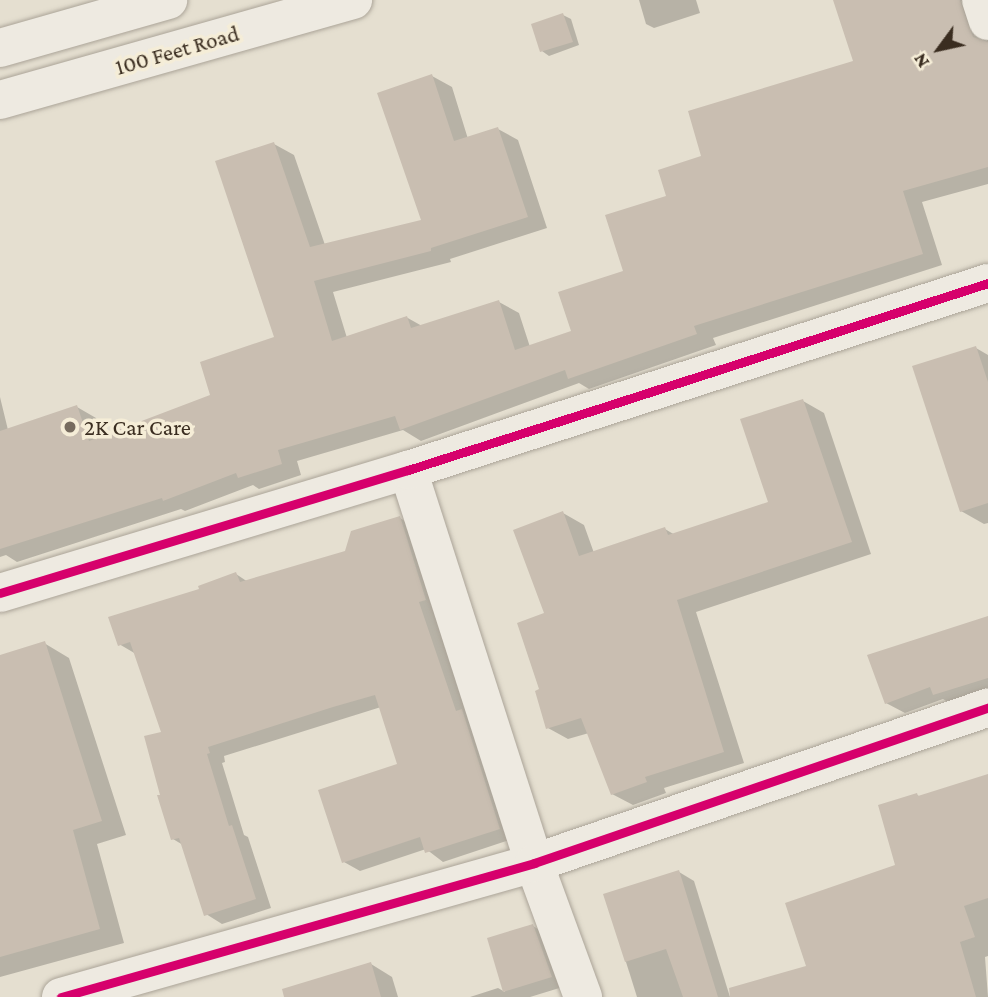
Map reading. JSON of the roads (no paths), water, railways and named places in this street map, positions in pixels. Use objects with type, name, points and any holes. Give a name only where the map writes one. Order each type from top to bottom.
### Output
[{"type":"street","points":[[0,48],[168,0]]},
{"type":"street","name":"100 Feet Road","points":[[0,100],[353,0]]},
{"type":"street","points":[[981,0],[988,21]]},
{"type":"street","points":[[0,593],[408,470],[988,283]]},
{"type":"street","points":[[408,470],[534,863],[583,997]]},
{"type":"street","points":[[61,997],[534,863],[988,708]]},
{"type":"place","name":"2K Car Care","points":[[70,427]]}]
